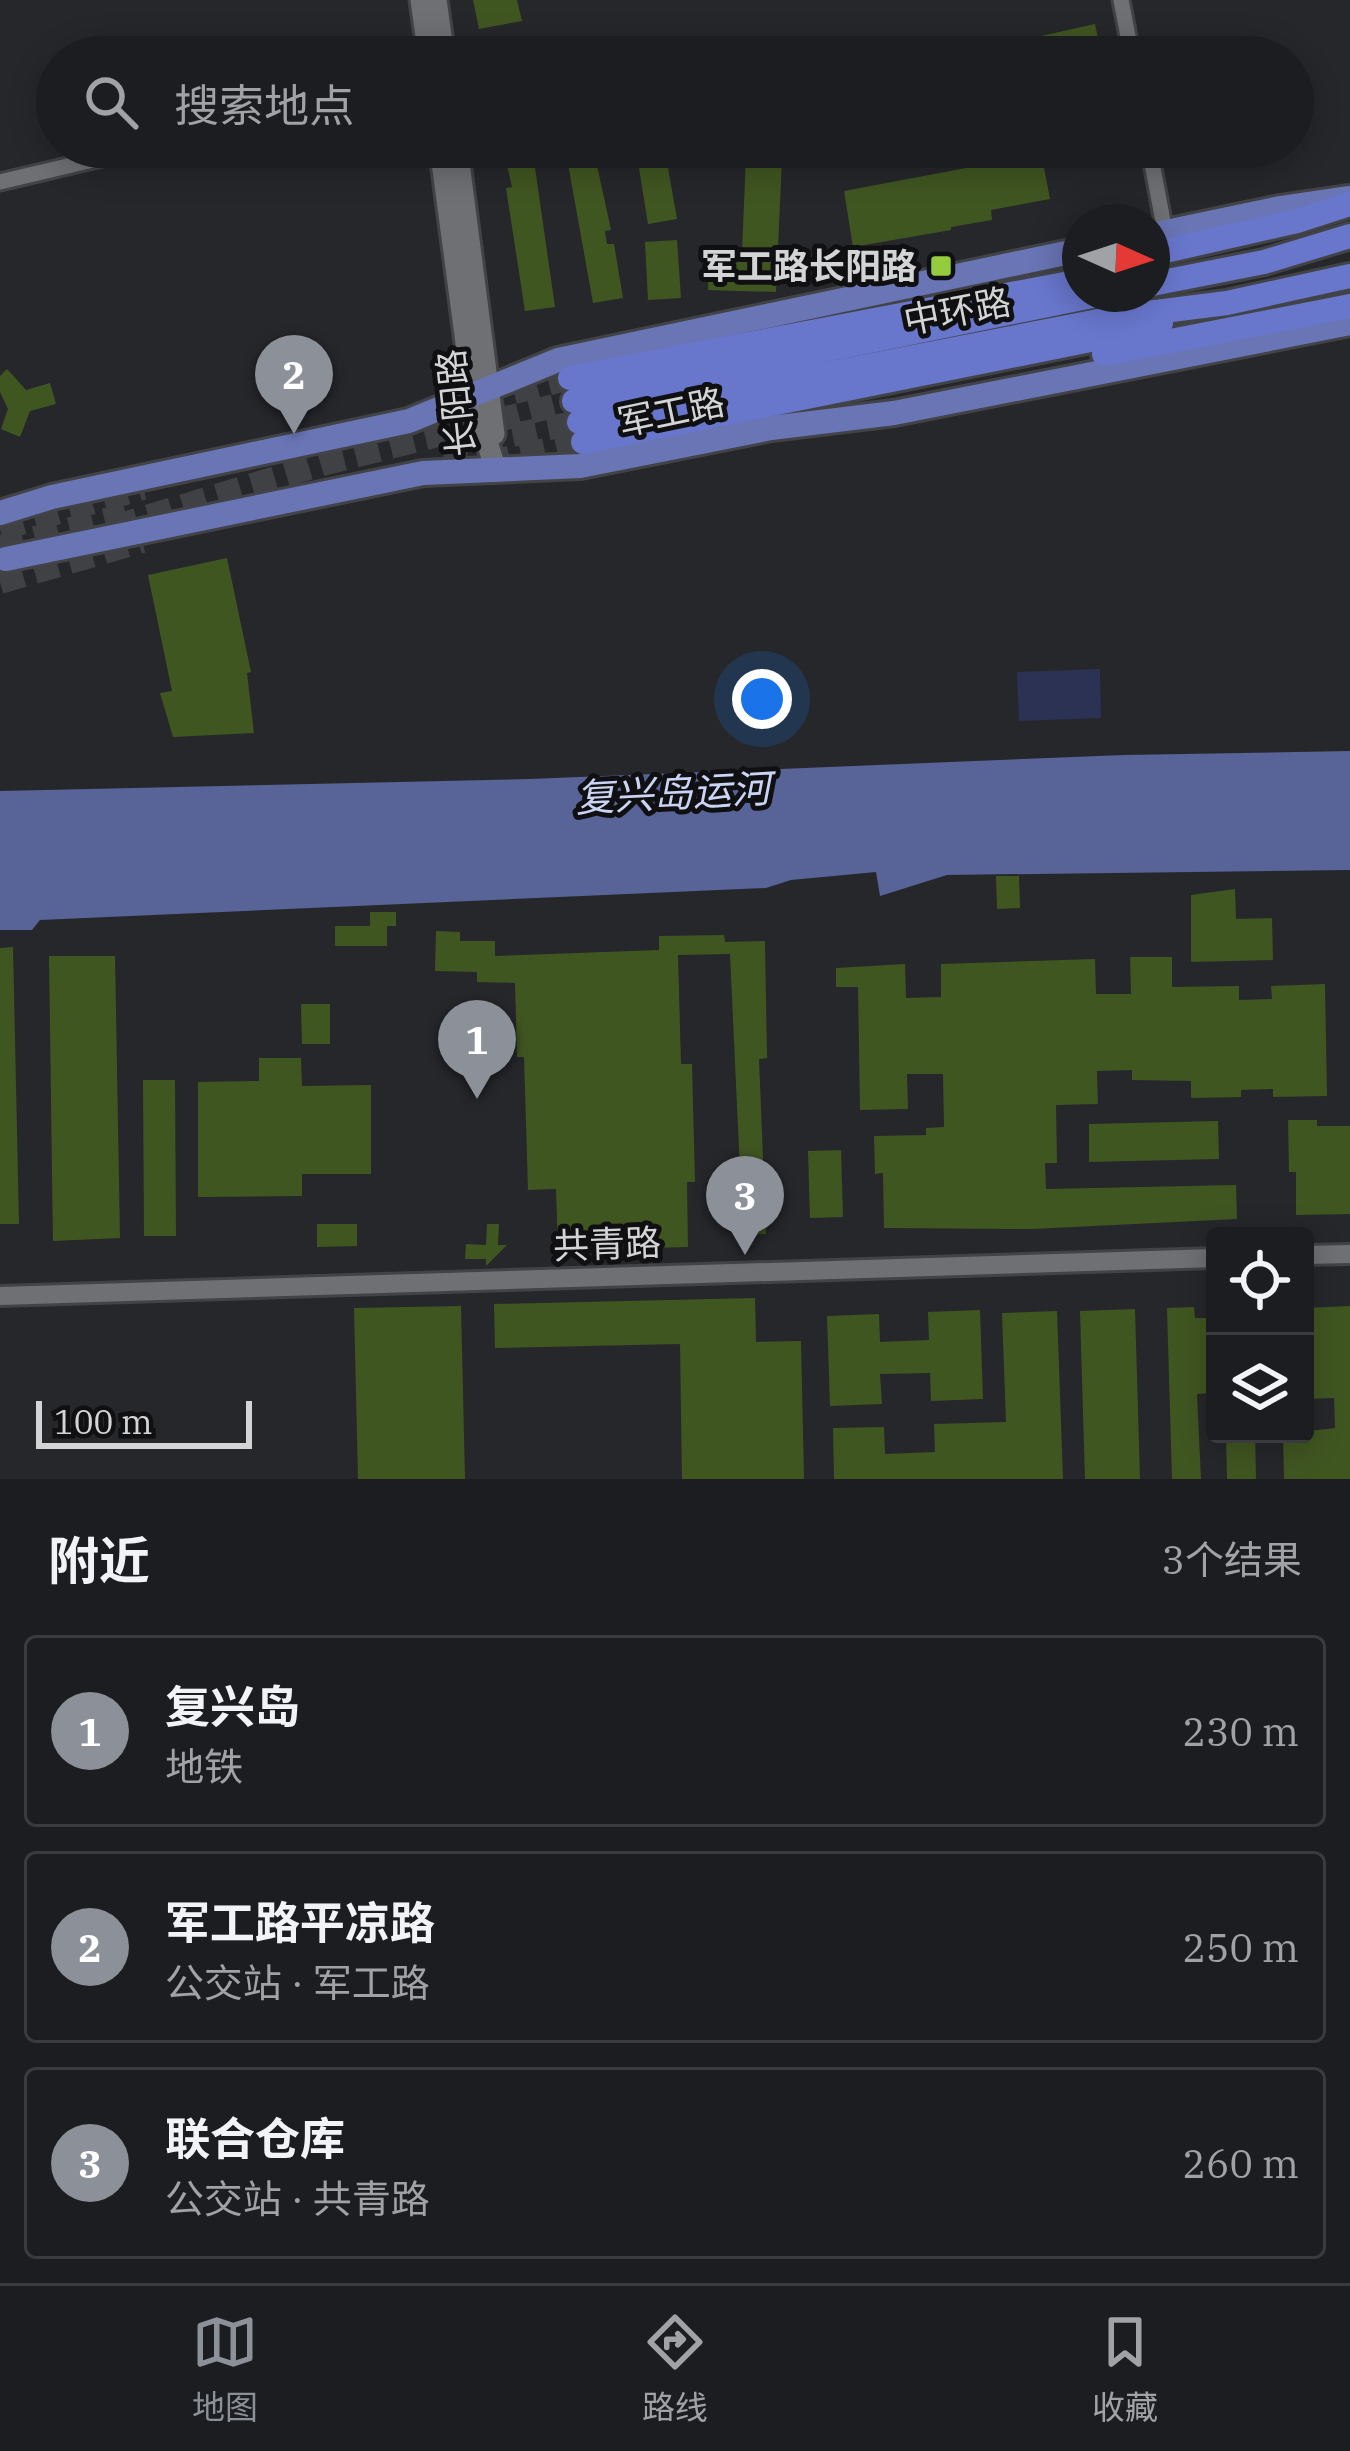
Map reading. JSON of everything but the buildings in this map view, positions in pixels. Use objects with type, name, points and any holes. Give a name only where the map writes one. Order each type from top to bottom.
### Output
[{"type":"highway","points":[[1170,238],[1298,220],[1350,201]]},
{"type":"highway","points":[[1170,263],[1350,235]]},
{"type":"highway","points":[[1170,280],[1264,262],[1350,235]]},
{"type":"highway","name":"中环路","points":[[577,411],[1124,316],[1227,303],[1350,276]]},
{"type":"highway","points":[[577,411],[950,307],[1062,281]]},
{"type":"highway","name":"中环路","points":[[577,411],[1062,303]]},
{"type":"highway","points":[[846,391],[1126,333],[1227,303]]},
{"type":"highway","points":[[577,411],[846,391],[1067,362],[1350,306]]},
{"type":"main road","points":[[422,0],[426,36]]},
{"type":"main road","points":[[436,0],[441,36]]},
{"type":"main road","name":"长阳路","points":[[444,168],[496,471]]},
{"type":"main road","name":"长阳路","points":[[459,168],[482,392]]},
{"type":"main road","name":"军工路","points":[[0,513],[52,497],[409,421],[558,360],[1062,254]]},
{"type":"main road","name":"军工路","points":[[2,553],[423,473],[580,466],[771,428],[894,413],[1350,323]]},
{"type":"street","points":[[1121,0],[1128,36]]},
{"type":"street","points":[[0,182],[59,168]]},
{"type":"street","points":[[1151,168],[1153,204]]},
{"type":"street","points":[[1314,1256],[1350,1254]]},
{"type":"street","name":"共青路","points":[[0,1296],[1206,1258]]},
{"type":"shaded area","points":[[1100,669],[1101,718],[1019,721],[1017,672]]},
{"type":"water","name":"复兴岛运河","points":[[1350,751],[1350,870],[947,875],[880,896],[876,872],[791,880],[766,888],[40,920],[32,930],[0,930],[0,791],[530,779],[1124,755]]},
{"type":"tunnel","points":[[479,401],[570,378]]},
{"type":"tunnel","points":[[114,527],[322,464],[574,401]]},
{"type":"tunnel","points":[[442,449],[579,422]]},
{"type":"tunnel","points":[[486,463],[583,442]]},
{"type":"tunnel","points":[[0,529],[143,488]]},
{"type":"tunnel","points":[[0,547],[126,515]]},
{"type":"tunnel","points":[[0,582],[142,541]]},
{"type":"place","name":"军工路长阳路","points":[[941,266]]},
{"type":"place","name":"军工路平凉路","points":[[294,434]]},
{"type":"place","name":"复兴岛","points":[[477,1099]]},
{"type":"place","name":"联合仓库","points":[[745,1255]]}]
